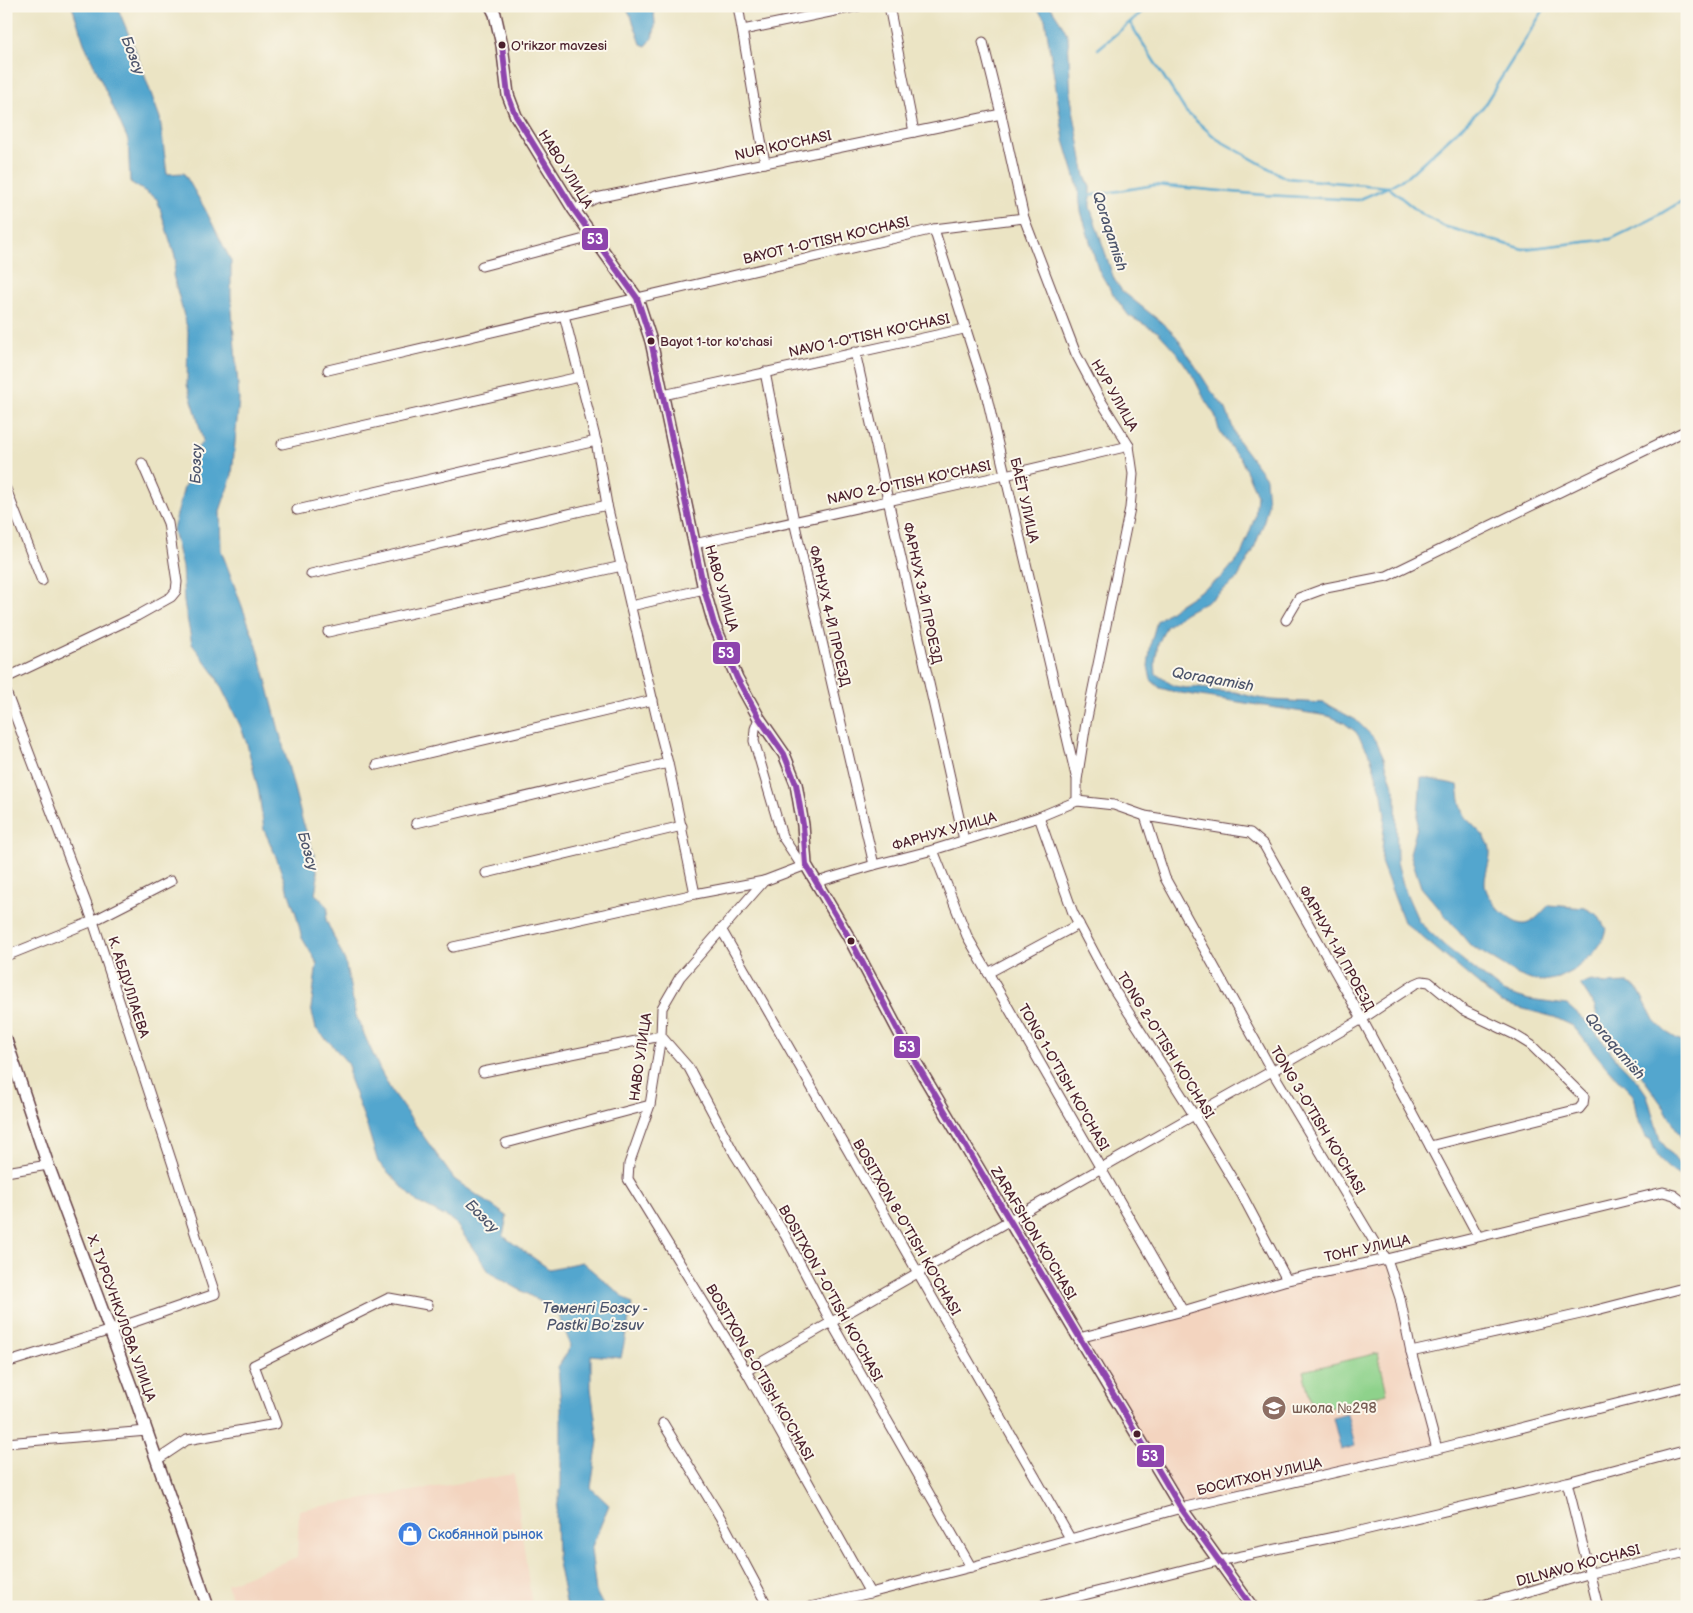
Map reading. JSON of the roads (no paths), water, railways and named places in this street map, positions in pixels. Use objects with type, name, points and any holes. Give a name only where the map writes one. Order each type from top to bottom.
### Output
[{"type":"street","name":"НАВО УЛИЦА","points":[[491,6],[495,14],[502,45],[508,95],[513,109],[574,210],[637,298],[651,341],[704,589],[718,633],[737,678],[759,718],[784,754],[796,784],[802,825],[804,866],[764,881],[680,977],[662,1008],[661,1036],[650,1105],[629,1164]]},
{"type":"street","points":[[738,6],[765,163]]},
{"type":"street","points":[[743,30],[859,6]]},
{"type":"street","points":[[889,6],[914,132]]},
{"type":"street","name":"НУР УЛИЦА","points":[[984,42],[1024,218],[1076,354],[1101,402],[1130,446],[1133,474],[1130,508],[1086,723],[1077,780],[1077,801]]},
{"type":"street","name":"NUR KO'CHASI","points":[[574,210],[596,198],[1001,114]]},
{"type":"street","name":"BAYOT 1-O'TISH KO'CHASI","points":[[328,370],[934,229],[1024,218]]},
{"type":"street","name":"БАЁТ УЛИЦА","points":[[934,229],[964,329],[985,389],[1077,780]]},
{"type":"street","points":[[482,266],[592,237]]},
{"type":"street","points":[[564,315],[596,441],[607,505],[668,762],[695,894]]},
{"type":"street","name":"NAVO 1-O'TISH KO'CHASI","points":[[663,395],[964,329]]},
{"type":"street","name":"ФАРНУХ 3-Й ПРОЕЗД","points":[[855,352],[964,840]]},
{"type":"street","name":"ФАРНУХ 4-Й ПРОЕЗД","points":[[765,372],[794,522],[874,865]]},
{"type":"street","points":[[282,444],[579,377]]},
{"type":"street","points":[[1286,620],[1299,598],[1326,588],[1387,576],[1687,430]]},
{"type":"street","points":[[297,510],[596,441]]},
{"type":"street","name":"NAVO 2-O'TISH KO'CHASI","points":[[694,544],[1130,446]]},
{"type":"street","points":[[6,678],[137,616],[171,596],[176,591],[177,582],[168,523],[142,463]]},
{"type":"street","points":[[6,489],[42,581]]},
{"type":"street","points":[[311,574],[607,505]]},
{"type":"street","points":[[328,632],[622,566]]},
{"type":"street","points":[[631,606],[704,589]]},
{"type":"street","name":"К. АБДУЛЛАЕВА","points":[[6,692],[93,921],[215,1294],[111,1330]]},
{"type":"street","points":[[377,765],[653,700]]},
{"type":"street","points":[[759,718],[755,729],[754,742],[782,836],[804,866]]},
{"type":"street","points":[[416,823],[668,762]]},
{"type":"street","name":"ФАРНУХ УЛИЦА","points":[[817,882],[933,850],[1039,817],[1077,801]]},
{"type":"street","name":"ФАРНУХ 1-Й ПРОЕЗД","points":[[1077,801],[1114,805],[1144,816],[1250,832],[1264,846],[1362,1019],[1478,1236]]},
{"type":"street","name":"TONG 3-O'TISH KO'CHASI","points":[[1144,816],[1165,878],[1272,1071],[1376,1245],[1387,1259],[1400,1298],[1411,1352],[1437,1448]]},
{"type":"street","name":"TONG 2-O'TISH KO'CHASI","points":[[1039,817],[1074,913],[1113,988],[1194,1115],[1242,1195],[1286,1280]]},
{"type":"street","points":[[486,873],[682,826]]},
{"type":"street","name":"TONG 1-O'TISH KO'CHASI","points":[[933,850],[967,936],[1184,1311]]},
{"type":"street","name":"ZARAFSHON KO'CHASI","points":[[804,866],[817,882],[851,941],[909,1051],[1181,1508],[1252,1607]]},
{"type":"street","points":[[6,956],[93,921],[171,881]]},
{"type":"street","points":[[453,947],[695,894],[764,881]]},
{"type":"street","points":[[988,973],[1079,924]]},
{"type":"street","name":"BOSITXON 8-O'TISH KO'CHASI","points":[[721,929],[1070,1538]]},
{"type":"street","points":[[746,1371],[1272,1071],[1362,1019],[1422,981],[1429,982],[1462,1010],[1513,1034],[1530,1045],[1584,1097],[1584,1104],[1579,1109],[1430,1146]]},
{"type":"street","points":[[482,1072],[661,1036]]},
{"type":"street","name":"BOSITXON 7-O'TISH KO'CHASI","points":[[661,1036],[689,1068],[734,1153],[785,1235],[831,1322],[971,1567]]},
{"type":"street","name":"Х. ТУРСУНКУЛОВА УЛИЦА","points":[[7,1045],[48,1165],[111,1330],[208,1607]]},
{"type":"street","points":[[506,1143],[650,1105]]},
{"type":"street","name":"BOSITXON 6-O'TISH KO'CHASI","points":[[629,1164],[628,1178],[746,1371],[870,1593]]},
{"type":"street","points":[[6,1172],[48,1165]]},
{"type":"street","name":"ТОНГ УЛИЦА","points":[[1079,1338],[1184,1311],[1286,1280],[1387,1259],[1662,1192],[1674,1195],[1687,1205]]},
{"type":"street","points":[[1411,1352],[1585,1313],[1687,1287]]},
{"type":"street","points":[[157,1460],[187,1440],[276,1424],[254,1365],[390,1298],[428,1305]]},
{"type":"street","points":[[6,1363],[111,1330]]},
{"type":"street","name":"БОСИТХОН УЛИЦА","points":[[810,1607],[971,1567],[1181,1508],[1437,1448],[1687,1386]]},
{"type":"street","points":[[664,1422],[720,1517],[768,1607]]},
{"type":"street","points":[[6,1443],[147,1431]]},
{"type":"street","points":[[1037,1607],[1057,1604],[1218,1561],[1339,1536],[1568,1482],[1687,1450]]},
{"type":"street","points":[[1568,1482],[1598,1607]]},
{"type":"street","name":"DILNAVO KO'CHASI","points":[[1476,1607],[1591,1573],[1687,1552]]},
{"type":"water","name":"Төменгі Бозсу - Pastki Boʻzsuv","points":[[72,6],[117,6],[160,118],[167,174],[184,173],[205,209],[231,261],[231,298],[239,399],[232,475],[220,511],[221,550],[258,649],[302,819],[314,854],[318,876],[315,894],[328,908],[326,920],[345,961],[356,1016],[392,1092],[454,1179],[507,1216],[503,1236],[549,1269],[582,1262],[632,1304],[621,1358],[591,1355],[591,1388],[598,1441],[591,1488],[609,1505],[591,1549],[596,1592],[604,1607],[567,1607],[557,1558],[556,1514],[561,1486],[561,1407],[558,1367],[571,1346],[557,1311],[490,1273],[454,1221],[417,1202],[378,1162],[349,1078],[349,1065],[316,1029],[311,1008],[317,963],[302,938],[296,914],[275,854],[264,830],[259,793],[247,744],[240,725],[214,673],[192,644],[184,602],[182,567],[173,530],[184,487],[195,468],[193,454],[203,441],[187,385],[188,331],[173,275],[176,260],[157,199],[130,182],[128,140],[84,43]]},
{"type":"water","points":[[625,6],[651,6],[655,27],[650,42],[646,46],[641,44],[631,16]]},
{"type":"water","points":[[1035,6],[1050,6],[1068,36],[1071,98],[1085,176],[1090,187],[1090,207],[1114,279],[1122,291],[1176,336],[1212,392],[1226,409],[1237,439],[1266,478],[1268,504],[1263,525],[1253,551],[1237,579],[1213,598],[1185,613],[1166,627],[1158,644],[1155,663],[1156,674],[1174,686],[1186,688],[1200,687],[1214,691],[1235,692],[1271,700],[1324,703],[1356,720],[1376,740],[1396,795],[1397,862],[1404,888],[1419,922],[1445,946],[1503,992],[1529,1000],[1567,1005],[1590,1025],[1647,1095],[1660,1140],[1679,1164],[1687,1170],[1687,1181],[1660,1160],[1637,1117],[1633,1095],[1608,1069],[1573,1026],[1554,1017],[1501,1003],[1404,922],[1381,862],[1385,815],[1382,794],[1370,755],[1356,732],[1343,722],[1328,716],[1175,692],[1160,688],[1151,680],[1148,666],[1151,642],[1157,621],[1222,577],[1241,555],[1255,517],[1257,495],[1241,459],[1219,430],[1215,415],[1193,376],[1177,353],[1158,332],[1129,316],[1112,293],[1098,269],[1081,211],[1078,187],[1064,140],[1045,19]]},
{"type":"water","points":[[1421,777],[1458,785],[1461,805],[1465,815],[1484,837],[1489,846],[1490,856],[1485,883],[1489,896],[1499,910],[1513,920],[1525,924],[1535,919],[1549,905],[1585,908],[1598,915],[1606,929],[1602,942],[1593,954],[1573,971],[1559,978],[1543,981],[1531,980],[1518,975],[1470,945],[1421,887],[1410,853],[1417,827]]},
{"type":"water","points":[[1592,981],[1605,984],[1628,983],[1637,987],[1654,1020],[1666,1032],[1679,1040],[1687,1041],[1687,1148],[1665,1109],[1621,1047],[1597,1018],[1595,1007],[1580,984]]},
{"type":"water","points":[[1347,1414],[1355,1446],[1341,1450],[1333,1418]]},
{"type":"waterway","points":[[1098,49],[1149,6]]},
{"type":"waterway","name":"Qoraqamish","points":[[1088,196],[1155,185],[1265,195],[1358,200],[1408,176],[1483,107],[1546,6]]},
{"type":"waterway","points":[[1130,23],[1186,112],[1217,139],[1286,178],[1388,187],[1420,213],[1443,226],[1523,249],[1611,239],[1650,220],[1687,198]]},
{"type":"place","name":"O'rikzor mavzesi","points":[[502,45]]},
{"type":"place","name":"Bayot 1-tor ko'chasi","points":[[651,341]]},
{"type":"place","name":"школа №298","points":[[1274,1408]]},
{"type":"place","name":"Скобянной рынок","points":[[410,1534]]},
{"type":"water label","name":"Бозсу","points":[[133,55]]},
{"type":"water label","name":"Бозсу","points":[[196,464]]},
{"type":"water label","name":"Бозсу","points":[[308,851]]},
{"type":"water label","name":"Бозсу","points":[[482,1216]]}]
